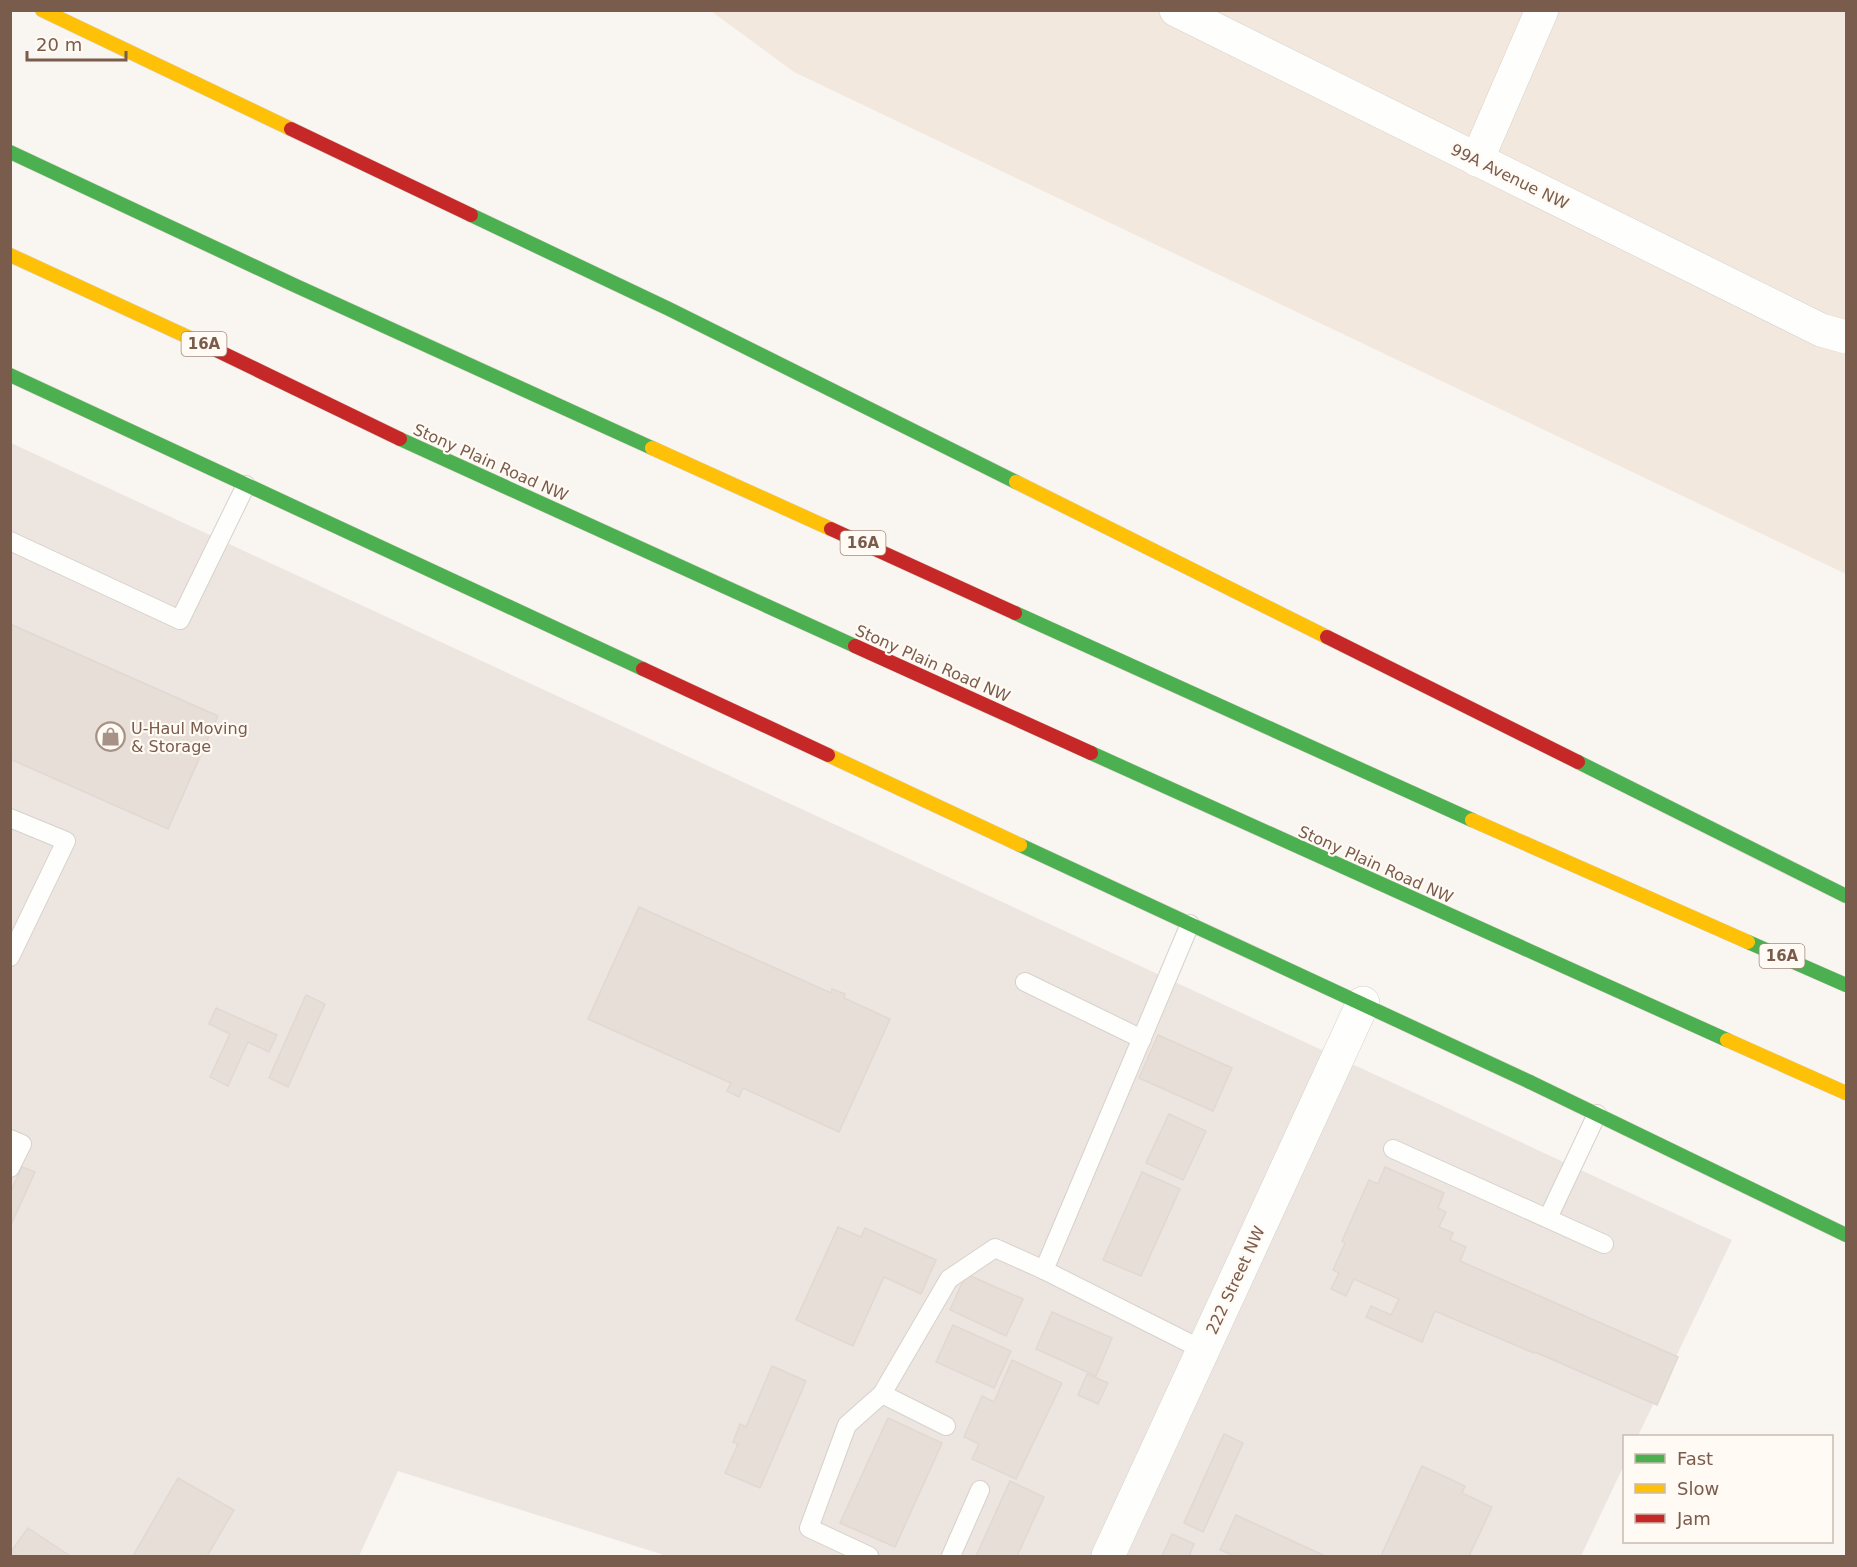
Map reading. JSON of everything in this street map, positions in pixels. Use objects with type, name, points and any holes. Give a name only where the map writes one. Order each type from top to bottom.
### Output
[{"type":"main road","points":[[42,10],[669,309],[1846,896]]},
{"type":"main road","name":"16A","points":[[10,152],[305,290],[1525,844],[1846,985]]},
{"type":"main road","name":"Stony Plain Road NW","points":[[10,255],[252,366],[396,437],[1476,928],[1846,1093]]},
{"type":"main road","points":[[10,375],[1530,1082],[1846,1235]]},
{"type":"street","name":"99A Avenue NW","points":[[1176,10],[1821,330],[1846,337]]},
{"type":"street","points":[[1477,160],[1542,10]]},
{"type":"street","name":"222 Street NW","points":[[1108,1557],[1363,1004]]},
{"type":"lane","points":[[10,541],[180,620],[246,485]]},
{"type":"lane","points":[[10,818],[66,841],[10,957]]},
{"type":"lane","points":[[1044,1270],[1190,924]]},
{"type":"lane","points":[[1025,982],[1142,1039]]},
{"type":"lane","points":[[1548,1218],[1597,1114]]},
{"type":"lane","points":[[10,1139],[21,1144],[10,1168]]},
{"type":"lane","points":[[1393,1149],[1604,1244]]},
{"type":"lane","points":[[869,1557],[809,1528],[847,1425],[882,1394],[949,1279],[995,1248],[1044,1270],[1203,1350]]},
{"type":"lane","points":[[882,1394],[946,1426]]},
{"type":"lane","points":[[951,1557],[980,1490]]},
{"type":"shaded area","points":[[711,11],[1846,11],[1846,574],[794,72]]},
{"type":"shaded area","points":[[11,443],[1732,1240],[1638,1435],[1623,1435],[1623,1467],[1581,1556],[667,1556],[398,1471],[359,1556],[11,1556]]},
{"type":"building","name":"U-Haul Moving & Storage","points":[[10,624],[218,716],[168,829],[10,759]]},
{"type":"building","points":[[639,907],[831,993],[832,989],[845,994],[844,998],[890,1019],[839,1132],[743,1088],[739,1097],[727,1091],[731,1083],[588,1019]]},
{"type":"building","points":[[306,995],[325,1004],[288,1087],[269,1078]]},
{"type":"building","points":[[216,1008],[277,1035],[269,1052],[248,1042],[228,1086],[210,1077],[230,1034],[209,1024]]},
{"type":"building","points":[[1158,1035],[1232,1068],[1213,1111],[1139,1078]]},
{"type":"building","points":[[1169,1114],[1206,1131],[1183,1180],[1146,1163]]},
{"type":"building","points":[[22,1167],[35,1172],[10,1227],[10,1193]]},
{"type":"building","points":[[1385,1167],[1444,1193],[1438,1208],[1446,1212],[1439,1227],[1453,1233],[1450,1240],[1466,1247],[1460,1261],[1678,1357],[1657,1405],[1435,1311],[1422,1342],[1366,1317],[1371,1306],[1391,1315],[1399,1299],[1354,1279],[1346,1296],[1331,1289],[1339,1273],[1333,1270],[1345,1243],[1342,1241],[1369,1180],[1378,1184]]},
{"type":"building","points":[[1142,1172],[1180,1189],[1141,1276],[1103,1260]]},
{"type":"building","points":[[838,1227],[861,1237],[865,1228],[936,1260],[921,1294],[884,1277],[853,1346],[796,1320]]},
{"type":"building","points":[[966,1274],[1023,1299],[1006,1336],[950,1310]]},
{"type":"building","points":[[1052,1312],[1112,1338],[1096,1376],[1036,1349]]},
{"type":"building","points":[[953,1325],[1011,1351],[994,1388],[936,1362]]},
{"type":"building","points":[[1012,1360],[1062,1383],[1016,1479],[972,1459],[979,1444],[964,1437],[982,1396],[994,1402]]},
{"type":"building","points":[[772,1366],[806,1381],[760,1488],[725,1473],[738,1444],[733,1442],[740,1424],[746,1427]]},
{"type":"building","points":[[1087,1374],[1108,1383],[1098,1404],[1078,1395]]},
{"type":"building","points":[[888,1418],[942,1443],[895,1547],[840,1523]]},
{"type":"building","points":[[1224,1434],[1243,1443],[1203,1532],[1184,1523]]},
{"type":"building","points":[[1422,1466],[1465,1486],[1462,1493],[1492,1507],[1469,1556],[1381,1556]]},
{"type":"building","points":[[178,1478],[234,1510],[207,1556],[133,1556]]},
{"type":"building","points":[[1010,1481],[1044,1497],[1017,1556],[976,1556]]},
{"type":"building","points":[[1236,1515],[1325,1556],[1235,1556],[1220,1550]]},
{"type":"building","points":[[28,1528],[70,1556],[10,1556]]},
{"type":"building","points":[[1172,1534],[1194,1544],[1189,1556],[1162,1556]]},
{"type":"traffic: fast","points":[[10,152],[294,285],[652,448]]},
{"type":"traffic: fast","points":[[471,215],[669,309],[1016,482]]},
{"type":"traffic: fast","points":[[10,375],[643,669]]},
{"type":"traffic: fast","points":[[400,439],[855,646]]},
{"type":"traffic: fast","points":[[1015,613],[1472,820]]},
{"type":"traffic: fast","points":[[1091,753],[1727,1040]]},
{"type":"traffic: fast","points":[[1578,762],[1846,896]]},
{"type":"traffic: fast","points":[[1020,845],[1530,1082]]},
{"type":"traffic: fast","points":[[1748,942],[1846,985]]},
{"type":"traffic: fast","points":[[1530,1082],[1846,1235]]},
{"type":"traffic: slow","points":[[42,10],[291,129]]},
{"type":"traffic: slow","points":[[10,255],[214,349]]},
{"type":"traffic: slow","points":[[652,448],[831,529]]},
{"type":"traffic: slow","points":[[1016,482],[1327,637]]},
{"type":"traffic: slow","points":[[828,755],[1020,845]]},
{"type":"traffic: slow","points":[[1472,820],[1748,942]]},
{"type":"traffic: slow","points":[[1727,1040],[1846,1093]]},
{"type":"traffic: jam","points":[[291,129],[471,215]]},
{"type":"traffic: jam","points":[[214,349],[400,439]]},
{"type":"traffic: jam","points":[[831,529],[1015,613]]},
{"type":"traffic: jam","points":[[1327,637],[1578,762]]},
{"type":"traffic: jam","points":[[855,646],[1091,753]]},
{"type":"traffic: jam","points":[[643,669],[828,755]]},
{"type":"place","name":"U-Haul Moving & Storage","points":[[110,737]]}]
